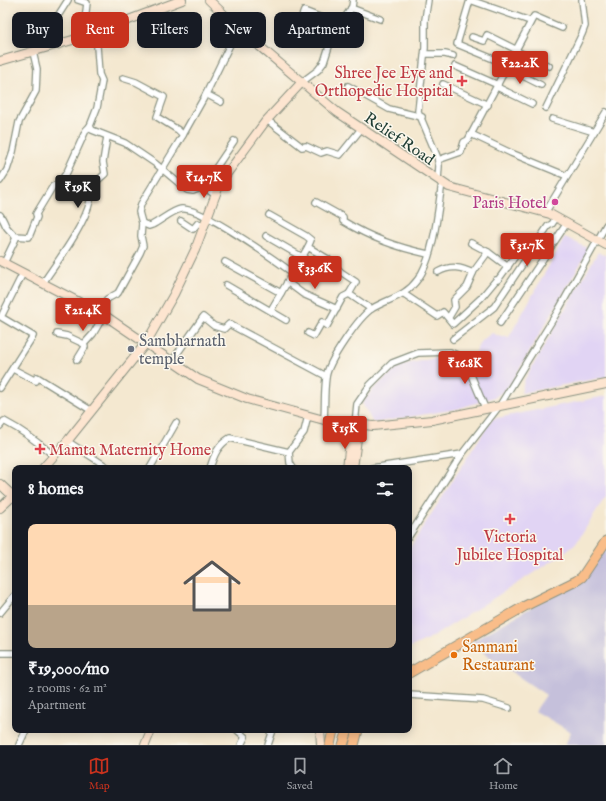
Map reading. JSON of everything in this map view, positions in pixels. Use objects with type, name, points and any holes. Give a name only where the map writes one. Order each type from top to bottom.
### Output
[{"type":"main road","points":[[412,670],[525,606],[582,577],[606,540]]},
{"type":"main road","points":[[330,745],[333,733]]},
{"type":"main road","points":[[334,733],[342,745]]},
{"type":"main road","points":[[342,745],[347,733]]},
{"type":"main road","points":[[354,745],[357,733]]},
{"type":"street","points":[[60,12],[68,0]]},
{"type":"street","points":[[78,0],[88,1],[86,12]]},
{"type":"street","points":[[129,20],[182,0]]},
{"type":"street","name":"Relief Road","points":[[209,0],[221,12]]},
{"type":"street","points":[[349,12],[353,0]]},
{"type":"street","points":[[324,420],[326,376],[342,344],[371,309],[404,294],[417,280],[424,269],[428,254],[436,220],[440,181],[438,160],[422,117],[418,111],[425,54],[425,20],[428,0]]},
{"type":"street","points":[[530,21],[470,0],[457,44],[508,67],[541,85]]},
{"type":"street","points":[[546,108],[585,26],[582,0]]},
{"type":"street","points":[[351,8],[380,19]]},
{"type":"street","points":[[438,160],[461,152],[464,142],[471,134],[488,105],[530,21],[534,16],[562,28]]},
{"type":"street","points":[[472,37],[484,41],[488,36],[548,66]]},
{"type":"street","points":[[0,61],[71,41]]},
{"type":"street","points":[[0,215],[4,219],[5,226],[15,236],[29,237],[37,217],[36,214],[53,186],[58,185],[67,172],[86,130],[90,126],[97,108],[102,81],[99,74],[97,48]]},
{"type":"street","points":[[77,360],[85,347],[84,344],[102,314],[107,299],[118,293],[143,246],[141,236],[142,223],[139,212],[141,204],[206,94],[228,48]]},
{"type":"street","name":"Relief Road","points":[[262,48],[337,112],[440,181],[457,190],[545,213],[567,223],[606,245]]},
{"type":"street","points":[[46,465],[92,411],[146,343],[174,294],[195,250],[220,183],[267,120],[302,82],[318,70],[324,62],[328,48]]},
{"type":"street","points":[[0,181],[13,152],[19,122],[36,91],[37,69],[33,52]]},
{"type":"street","points":[[425,54],[445,54],[453,56]]},
{"type":"street","points":[[455,66],[532,104]]},
{"type":"street","points":[[123,78],[136,82],[164,97],[156,117],[178,130],[183,135]]},
{"type":"street","points":[[443,84],[488,105]]},
{"type":"street","points":[[348,86],[389,109],[422,117]]},
{"type":"street","points":[[206,94],[221,102]]},
{"type":"street","points":[[545,213],[606,112]]},
{"type":"street","points":[[552,119],[594,132]]},
{"type":"street","points":[[267,120],[302,147],[306,146],[321,152],[328,151],[340,155],[361,129]]},
{"type":"street","points":[[90,126],[92,130],[125,143],[187,190],[193,191],[203,187],[234,141]]},
{"type":"street","points":[[471,134],[511,153],[567,176]]},
{"type":"street","points":[[43,283],[85,216],[90,200],[90,186],[105,174],[103,162],[107,137]]},
{"type":"street","points":[[203,187],[216,194]]},
{"type":"street","points":[[316,202],[343,217],[343,220],[358,230],[379,240],[392,246],[428,254]]},
{"type":"street","points":[[142,223],[152,226],[180,209],[187,208],[207,218],[293,273]]},
{"type":"street","points":[[269,215],[311,240],[271,310]]},
{"type":"street","points":[[453,339],[494,307],[548,226],[552,224],[556,218]]},
{"type":"street","points":[[181,221],[193,229],[198,223],[204,226]]},
{"type":"street","points":[[500,323],[567,223]]},
{"type":"street","points":[[412,531],[462,454],[500,405],[558,311],[606,225]]},
{"type":"street","points":[[15,236],[2,262],[102,314],[198,379],[246,399],[308,416],[324,420],[373,426],[432,420],[606,384]]},
{"type":"street","points":[[266,236],[302,257]]},
{"type":"street","points":[[471,243],[488,252],[508,267]]},
{"type":"street","points":[[308,247],[328,259],[341,272],[356,282],[349,294],[344,297],[328,326],[322,322],[314,336],[308,333]]},
{"type":"street","points":[[449,317],[455,307],[454,300],[467,287],[473,273],[488,252]]},
{"type":"street","points":[[404,294],[437,316],[443,312],[449,317],[453,324],[486,293],[516,255]]},
{"type":"street","points":[[225,262],[281,293]]},
{"type":"street","points":[[438,272],[451,267],[462,268],[473,273]]},
{"type":"street","points":[[0,388],[33,336],[1,317],[23,273]]},
{"type":"street","points":[[287,282],[303,294],[337,309]]},
{"type":"street","points":[[226,286],[271,310],[286,320]]},
{"type":"street","points":[[349,294],[371,309]]},
{"type":"street","points":[[172,361],[203,317],[214,326],[224,329],[229,324],[326,376]]},
{"type":"street","points":[[57,334],[67,336],[84,344]]},
{"type":"street","points":[[353,465],[357,404],[370,385],[392,363],[418,353],[450,352],[457,355],[469,370],[485,408]]},
{"type":"street","points":[[13,369],[36,381],[37,377],[92,411]]},
{"type":"street","points":[[291,465],[289,452],[304,432],[308,416]]},
{"type":"street","points":[[0,426],[4,422],[13,426],[33,438],[54,456]]},
{"type":"street","points":[[152,465],[176,423]]},
{"type":"street","points":[[348,465],[355,424]]},
{"type":"street","points":[[211,465],[214,455],[222,443],[230,438],[289,452]]},
{"type":"street","points":[[67,441],[103,465]]},
{"type":"street","points":[[391,465],[462,454]]},
{"type":"street","points":[[0,484],[12,494]]},
{"type":"street","points":[[0,508],[12,498]]},
{"type":"street","points":[[0,612],[12,598]]},
{"type":"street","points":[[0,653],[12,653]]},
{"type":"street","points":[[412,695],[483,700],[509,708]]},
{"type":"street","points":[[19,745],[25,733]]},
{"type":"street","points":[[145,745],[150,733]]},
{"type":"street","points":[[240,733],[245,737],[241,745]]},
{"type":"street","points":[[268,745],[272,733]]},
{"type":"street","points":[[320,733],[321,745]]},
{"type":"shaded area","points":[[565,237],[589,249],[512,382],[504,391],[495,397],[457,409],[373,423],[362,403],[373,389],[400,365],[436,358],[461,359],[466,369],[481,341],[492,333],[501,337],[509,337]]},
{"type":"shaded area","points":[[598,252],[606,256],[606,377],[521,393],[524,381]]},
{"type":"shaded area","name":"Victoria Jubilee Hospital","points":[[606,396],[606,496],[577,542],[560,556],[434,636],[412,647],[412,544],[492,419]]},
{"type":"shaded area","points":[[606,548],[606,745],[565,745],[571,732],[535,711],[546,695],[469,643],[548,598],[579,584]]},
{"type":"place","name":"Shree Jee Eye and Orthopedic Hospital","points":[[462,81]]},
{"type":"place","name":"Paris Hotel","points":[[555,202]]},
{"type":"place","name":"Sambharnath temple","points":[[131,349]]},
{"type":"place","name":"Mamta Maternity Home","points":[[40,449]]},
{"type":"place","name":"Victoria Jubilee Hospital","points":[[510,519]]},
{"type":"place","name":"Sanmani Restaurant","points":[[454,655]]}]
